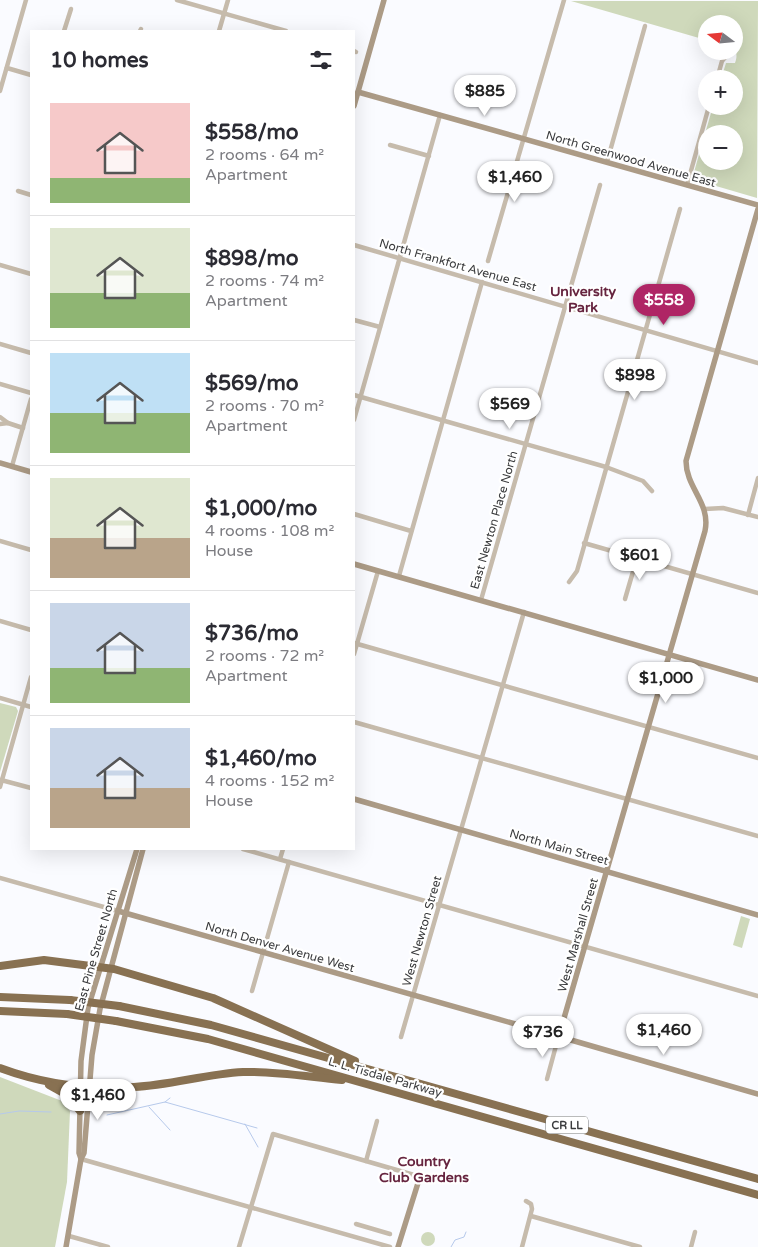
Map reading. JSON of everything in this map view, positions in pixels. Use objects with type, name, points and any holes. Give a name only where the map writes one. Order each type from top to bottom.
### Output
[{"type":"highway","points":[[0,966],[44,960],[111,968],[224,1003],[375,1071]]},
{"type":"highway","name":"L. L. Tisdale Parkway","points":[[0,997],[70,1000],[119,1006],[190,1020],[758,1179]]},
{"type":"highway","name":"L. L. Tisdale Parkway","points":[[0,1011],[67,1014],[116,1021],[208,1040],[758,1195]]},
{"type":"highway","points":[[0,1068],[40,1080],[90,1088],[134,1087],[244,1072],[280,1073],[364,1083]]},
{"type":"highway","points":[[40,1080],[63,1092],[80,1111]]},
{"type":"street","points":[[0,91],[26,0]]},
{"type":"street","points":[[177,0],[282,30]]},
{"type":"street","points":[[219,30],[228,0]]},
{"type":"street","points":[[356,91],[384,0]]},
{"type":"street","points":[[488,261],[564,0]]},
{"type":"street","points":[[64,30],[71,9]]},
{"type":"street","points":[[607,162],[645,26]]},
{"type":"street","points":[[7,68],[30,75]]},
{"type":"street","name":"North Greenwood Avenue East","points":[[356,91],[758,207]]},
{"type":"street","points":[[355,416],[440,115]]},
{"type":"street","points":[[687,185],[706,115]]},
{"type":"street","points":[[390,145],[429,156]]},
{"type":"street","name":"East Newton Place North","points":[[481,600],[600,185]]},
{"type":"street","points":[[18,191],[30,195]]},
{"type":"street","points":[[758,207],[686,461],[690,482],[705,509],[723,508],[758,518]]},
{"type":"street","points":[[569,582],[577,571],[680,209]]},
{"type":"street","name":"North Frankfort Avenue East","points":[[355,246],[758,363]]},
{"type":"street","points":[[0,265],[30,274]]},
{"type":"street","points":[[399,576],[482,282]]},
{"type":"street","points":[[355,320],[380,328]]},
{"type":"street","points":[[0,344],[30,353]]},
{"type":"street","points":[[0,384],[30,392]]},
{"type":"street","points":[[355,395],[606,467],[643,481],[652,491]]},
{"type":"street","points":[[12,466],[30,403]]},
{"type":"street","points":[[0,418],[23,428]]},
{"type":"street","points":[[0,424],[8,423]]},
{"type":"street","points":[[0,463],[30,472]]},
{"type":"street","points":[[748,514],[758,478]]},
{"type":"street","name":"West Marshall Street","points":[[560,1032],[706,526],[705,509]]},
{"type":"street","points":[[355,514],[412,531]]},
{"type":"street","points":[[0,542],[30,550]]},
{"type":"street","points":[[584,543],[758,592]]},
{"type":"street","points":[[625,598],[637,558]]},
{"type":"street","points":[[355,564],[758,680]]},
{"type":"street","points":[[378,571],[355,643],[758,758]]},
{"type":"street","name":"West Newton Street","points":[[401,1037],[524,612]]},
{"type":"street","points":[[0,621],[30,630]]},
{"type":"street","points":[[0,787],[30,680]]},
{"type":"street","points":[[0,698],[30,707]]},
{"type":"street","points":[[355,722],[758,836]]},
{"type":"street","points":[[1,780],[30,788]]},
{"type":"street","name":"North Main Street","points":[[355,799],[758,915]]},
{"type":"street","name":"East Pine Street North","points":[[81,1159],[84,1153],[96,1026],[111,968],[121,912],[136,850]]},
{"type":"street","name":"East Pine Street North","points":[[81,1159],[79,1153],[80,1087],[82,1051],[88,1008],[142,850]]},
{"type":"street","points":[[247,850],[758,996]]},
{"type":"street","points":[[280,859],[283,850]]},
{"type":"street","points":[[252,991],[289,862]]},
{"type":"street","name":"North Denver Avenue West","points":[[0,878],[554,1035]]},
{"type":"street","points":[[547,1079],[557,1042],[554,1035],[560,1032],[564,1038],[758,1094]]},
{"type":"street","points":[[557,1042],[564,1038]]},
{"type":"street","points":[[366,1161],[377,1121]]},
{"type":"street","points":[[239,1247],[273,1134],[415,1176],[418,1183],[398,1247]]},
{"type":"street","points":[[66,1247],[81,1159],[390,1247]]},
{"type":"street","points":[[522,1247],[532,1206],[526,1201]]},
{"type":"street","points":[[531,1216],[640,1247]]},
{"type":"street","points":[[356,1224],[390,1234]]},
{"type":"street","points":[[691,1247],[696,1232]]},
{"type":"street","points":[[69,1236],[108,1247]]},
{"type":"green space","points":[[571,1],[758,1],[757,198],[692,179],[698,158],[698,170],[743,170],[743,125],[708,125],[710,115],[743,115],[743,70],[724,70],[726,63],[735,63],[736,60],[743,60],[743,15],[698,15],[698,38]]},
{"type":"green space","points":[[0,703],[16,707],[18,711],[0,772]]},
{"type":"green space","points":[[741,916],[750,919],[742,948],[733,945]]},
{"type":"green space","points":[[0,1077],[62,1101],[70,1111],[67,1182],[55,1247],[0,1247]]},
{"type":"green space","points":[[425,1232],[431,1232],[435,1239],[431,1246],[425,1246],[421,1242],[421,1236]]},
{"type":"waterway","points":[[165,1102],[170,1098]]},
{"type":"waterway","points":[[107,1115],[165,1102],[257,1128]]},
{"type":"waterway","points":[[149,1107],[170,1130]]},
{"type":"waterway","points":[[0,1114],[19,1111],[51,1112]]},
{"type":"waterway","points":[[245,1124],[258,1147]]},
{"type":"waterway","points":[[451,1247],[455,1240],[464,1237],[466,1232]]},
{"type":"district","name":"University Park","points":[[583,300]]},
{"type":"district","name":"Country Club Gardens","points":[[424,1170]]}]
